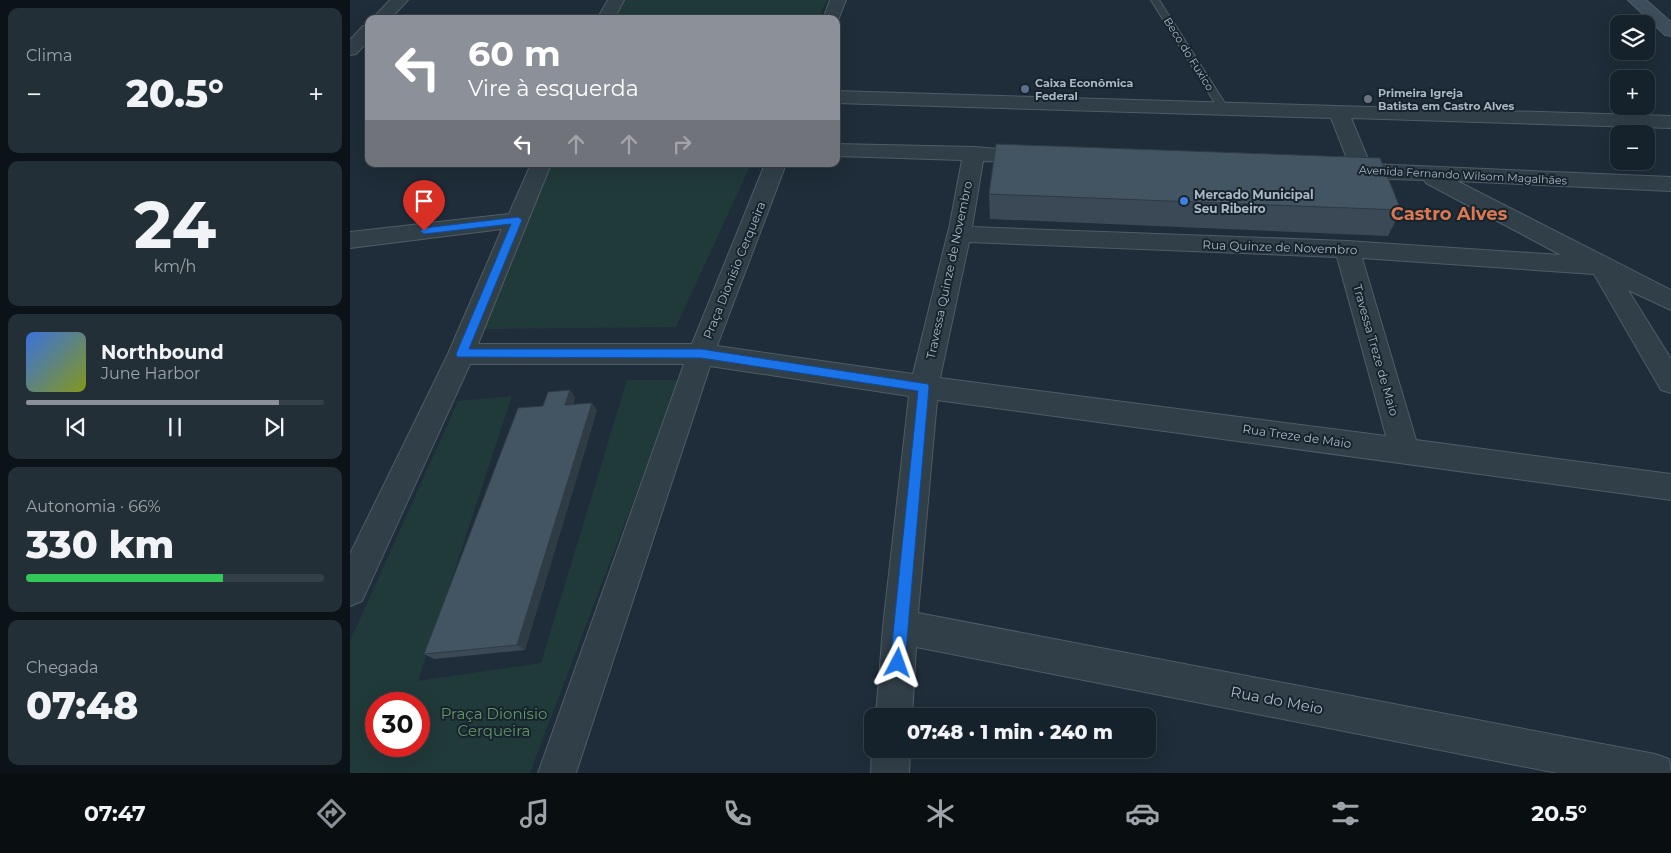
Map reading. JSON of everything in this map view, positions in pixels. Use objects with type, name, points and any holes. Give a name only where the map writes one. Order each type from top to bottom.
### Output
[{"type":"main road","points":[[1636,0],[1671,31]]},
{"type":"street","points":[[384,15],[400,0]]},
{"type":"street","points":[[607,15],[616,0]]},
{"type":"street","points":[[832,15],[838,0]]},
{"type":"street","points":[[350,50],[365,34]]},
{"type":"street","points":[[840,97],[1671,122]]},
{"type":"street","points":[[1338,112],[1362,171]]},
{"type":"street","points":[[840,150],[1053,157]]},
{"type":"street","name":"Travessa Quinze de Novembro","points":[[895,708],[900,627],[924,387],[974,153]]},
{"type":"street","points":[[350,590],[461,354],[541,167]]},
{"type":"street","name":"Praça Dionísio Cerqueira","points":[[557,773],[701,354],[775,167]]},
{"type":"street","name":"Avenida Fernando Wilsom Magalhães","points":[[1332,169],[1671,184]]},
{"type":"street","name":"Rua Quinze de Novembro","points":[[1426,174],[1671,301]]},
{"type":"street","points":[[350,240],[518,220]]},
{"type":"street","name":"Rua Quinze de Novembro","points":[[958,234],[1347,249],[1601,266]]},
{"type":"street","name":"Travessa Treze de Maio","points":[[1347,249],[1406,451]]},
{"type":"street","points":[[1601,266],[1671,382]]},
{"type":"street","name":"Rua Treze de Maio","points":[[461,354],[701,354],[924,387],[1671,487]]},
{"type":"street","name":"Rua do Meio","points":[[900,627],[1655,773]]},
{"type":"street","points":[[890,773],[891,758]]},
{"type":"lane","name":"Beco do Fuxico","points":[[1155,0],[1223,108]]},
{"type":"green space","points":[[622,0],[827,0],[820,15],[616,15]]},
{"type":"green space","points":[[551,167],[750,167],[676,327],[482,329]]},
{"type":"green space","name":"Praça Dionísio Cerqueira","points":[[627,380],[679,380],[530,773],[350,773],[350,641],[458,401],[512,396],[418,681],[541,663]]},
{"type":"building","points":[[996,144],[1380,158],[1401,210],[989,194]]},
{"type":"building","points":[[570,390],[565,405],[592,403],[517,645],[424,654],[518,408],[543,406],[548,392]]},
{"type":"place","name":"Caixa Econômica Federal","points":[[1025,89]]},
{"type":"place","name":"Primeira Igreja Batista em Castro Alves","points":[[1368,99]]},
{"type":"place","name":"Mercado Municipal Seu Ribeiro","points":[[1184,201]]},
{"type":"district","name":"Castro Alves","points":[[1449,214]]},
{"type":"route","points":[[424,231],[518,220],[461,354],[701,354],[924,387],[898,663]]}]
